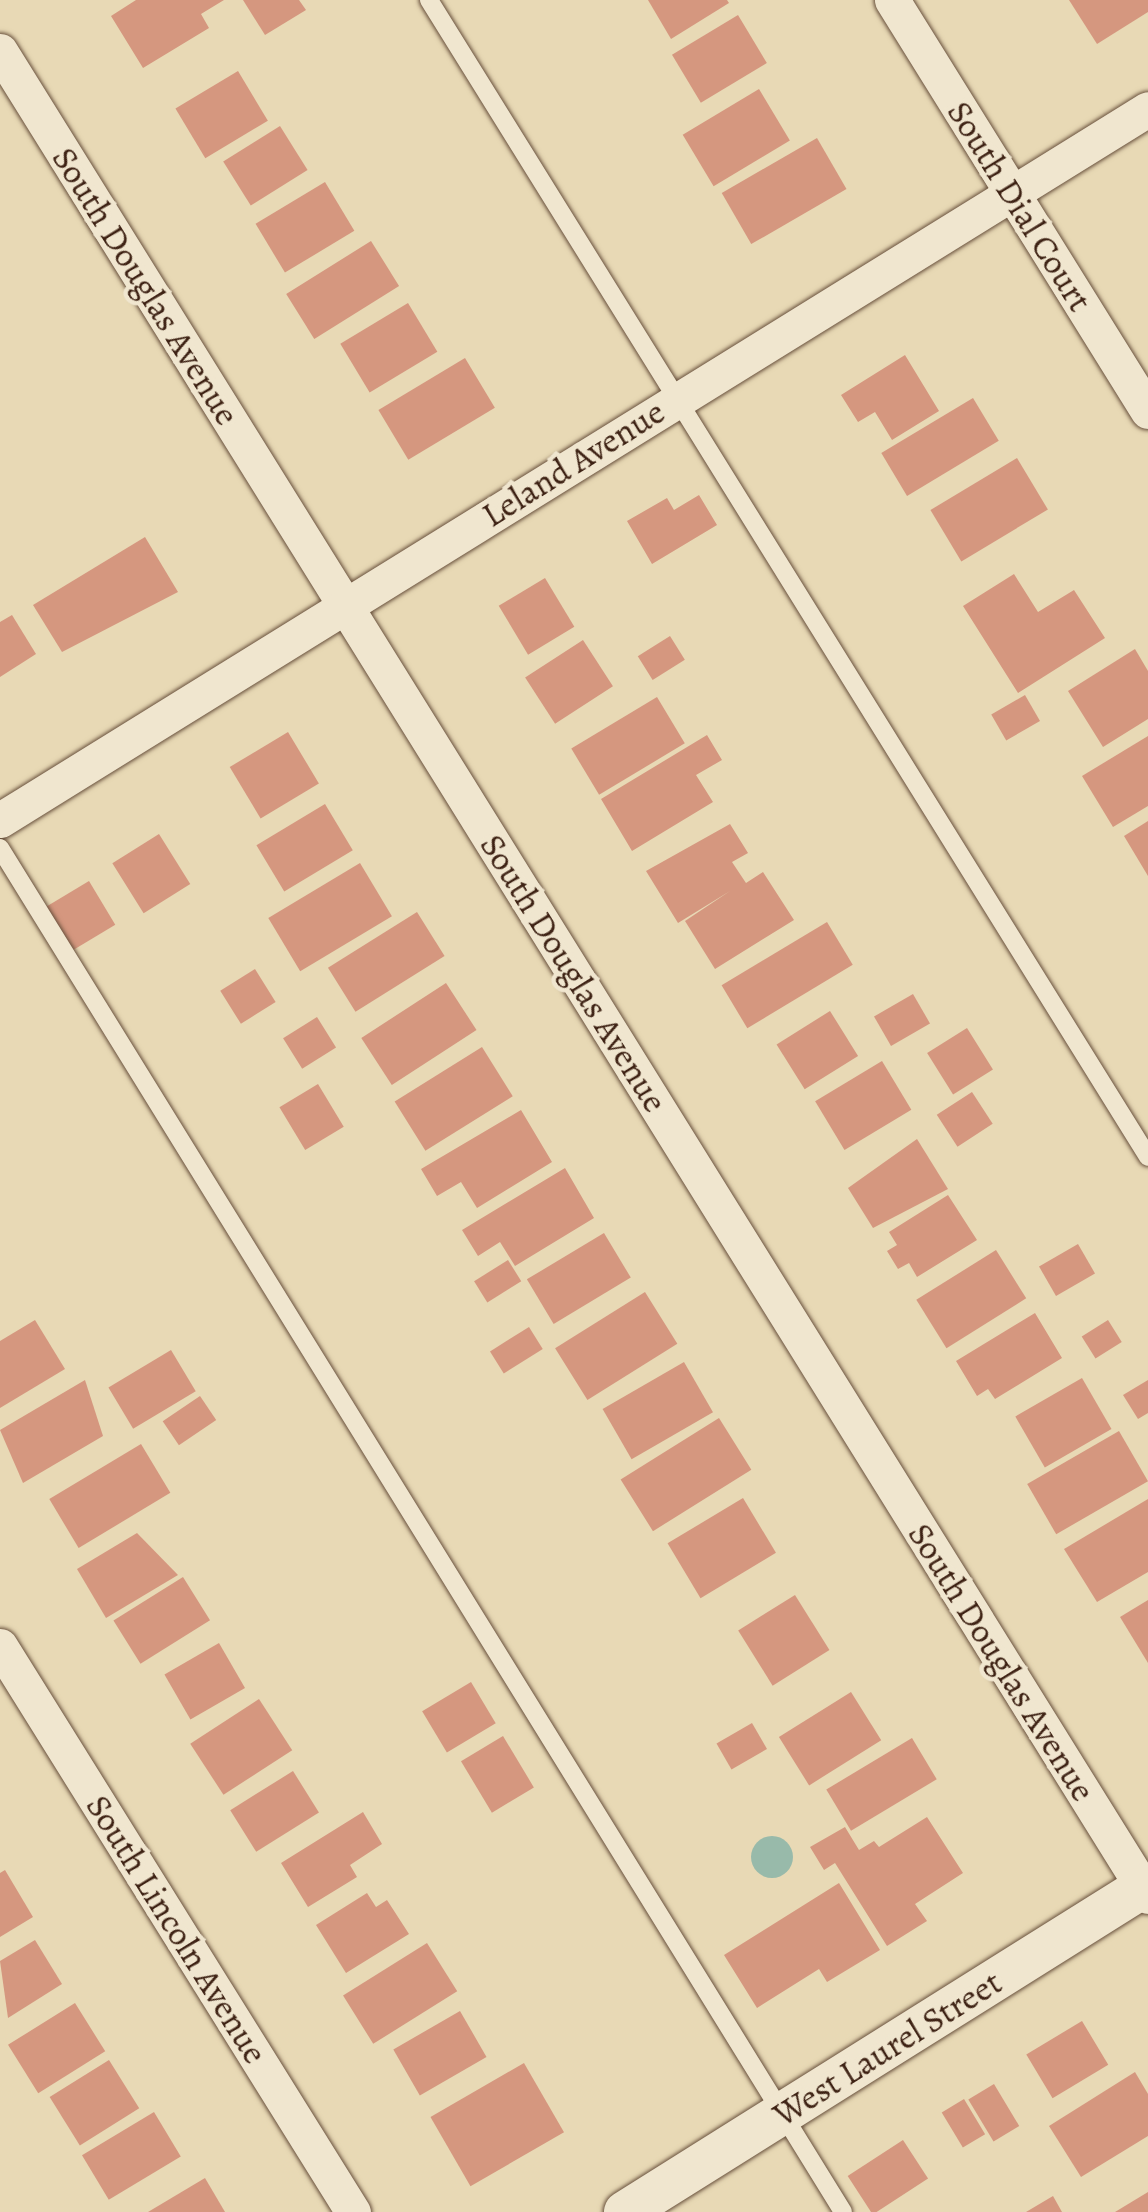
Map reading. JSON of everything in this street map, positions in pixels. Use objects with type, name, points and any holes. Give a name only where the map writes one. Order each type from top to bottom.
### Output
[{"type":"street","name":"South Dial Court","points":[[892,0],[1148,411]]},
{"type":"street","name":"South Douglas Avenue","points":[[2,61],[346,604],[1146,1889]]},
{"type":"street","name":"Leland Avenue","points":[[0,820],[1148,109]]},
{"type":"street","name":"South Lincoln Avenue","points":[[0,1646],[354,2212]]},
{"type":"street","name":"West Laurel Street","points":[[625,2212],[1146,1889]]},
{"type":"lane","points":[[430,0],[1148,1157]]},
{"type":"lane","points":[[0,848],[843,2212]]},
{"type":"shaded area","points":[[772,1836],[787,1842],[793,1857],[787,1872],[772,1878],[757,1872],[751,1857],[757,1842]]},
{"type":"building","points":[[136,0],[224,0],[201,14],[209,28],[143,68],[111,16]]},
{"type":"building","points":[[243,0],[299,0],[306,10],[265,35]]},
{"type":"building","points":[[648,0],[727,0],[729,3],[671,39]]},
{"type":"building","points":[[1069,0],[1148,0],[1148,12],[1097,44]]},
{"type":"building","points":[[738,15],[767,63],[701,103],[672,55]]},
{"type":"building","points":[[238,71],[268,121],[205,158],[175,109]]},
{"type":"building","points":[[759,89],[790,140],[714,186],[683,135]]},
{"type":"building","points":[[280,126],[308,170],[251,206],[223,162]]},
{"type":"building","points":[[817,138],[846,189],[751,244],[722,193]]},
{"type":"building","points":[[325,182],[354,231],[285,273],[256,224]]},
{"type":"building","points":[[371,241],[399,286],[314,339],[286,294]]},
{"type":"building","points":[[408,303],[437,352],[370,393],[340,344]]},
{"type":"building","points":[[905,355],[939,411],[892,440],[875,412],[858,422],[841,395]]},
{"type":"building","points":[[465,358],[495,408],[408,460],[378,410]]},
{"type":"building","points":[[973,398],[999,441],[907,496],[881,453]]},
{"type":"building","points":[[1017,458],[1048,509],[961,561],[930,510]]},
{"type":"building","points":[[699,495],[717,525],[652,564],[627,521],[667,498],[674,510]]},
{"type":"building","points":[[145,537],[178,592],[62,652],[33,605]]},
{"type":"building","points":[[1014,574],[1038,612],[1074,590],[1105,638],[1018,693],[963,606]]},
{"type":"building","points":[[545,578],[574,627],[528,655],[499,606]]},
{"type":"building","points":[[12,615],[36,654],[0,677],[0,622]]},
{"type":"building","points":[[670,636],[685,660],[653,680],[638,656]]},
{"type":"building","points":[[583,640],[613,686],[555,724],[525,678]]},
{"type":"building","points":[[1135,649],[1148,671],[1148,719],[1103,747],[1068,691]]},
{"type":"building","points":[[1025,695],[1040,721],[1006,740],[991,714]]},
{"type":"building","points":[[657,697],[685,743],[599,795],[571,749]]},
{"type":"building","points":[[288,732],[319,783],[261,818],[230,767]]},
{"type":"building","points":[[707,735],[722,760],[696,775],[713,802],[632,851],[601,799]]},
{"type":"building","points":[[1148,736],[1148,806],[1113,827],[1082,776]]},
{"type":"building","points":[[325,804],[353,850],[284,891],[256,845]]},
{"type":"building","points":[[1148,821],[1148,876],[1124,836]]},
{"type":"building","points":[[730,824],[748,853],[732,862],[746,883],[763,872],[794,920],[715,969],[685,921],[730,891],[678,923],[646,871]]},
{"type":"building","points":[[159,834],[190,884],[144,913],[112,863]]},
{"type":"building","points":[[360,863],[392,916],[300,971],[268,918]]},
{"type":"building","points":[[89,881],[115,925],[72,950],[46,907]]},
{"type":"building","points":[[417,912],[445,956],[356,1012],[328,968]]},
{"type":"building","points":[[827,922],[853,965],[747,1028],[722,985]]},
{"type":"building","points":[[255,969],[276,1002],[241,1024],[220,991]]},
{"type":"building","points":[[446,983],[476,1030],[392,1085],[361,1038]]},
{"type":"building","points":[[913,994],[930,1023],[891,1046],[874,1016]]},
{"type":"building","points":[[830,1011],[858,1056],[805,1089],[777,1044]]},
{"type":"building","points":[[317,1017],[336,1048],[302,1069],[283,1038]]},
{"type":"building","points":[[967,1028],[993,1070],[953,1094],[927,1053]]},
{"type":"building","points":[[482,1047],[513,1096],[425,1151],[395,1102]]},
{"type":"building","points":[[882,1061],[911,1110],[844,1150],[815,1101]]},
{"type":"building","points":[[318,1084],[344,1127],[305,1150],[279,1107]]},
{"type":"building","points":[[972,1092],[993,1124],[957,1147],[937,1115]]},
{"type":"building","points":[[521,1110],[552,1162],[477,1208],[461,1182],[437,1196],[421,1169]]},
{"type":"building","points":[[917,1139],[948,1189],[873,1228],[848,1188]]},
{"type":"building","points":[[565,1168],[594,1218],[515,1266],[500,1242],[478,1256],[462,1230]]},
{"type":"building","points":[[948,1195],[977,1240],[917,1277],[909,1263],[898,1269],[887,1251],[897,1245],[889,1232]]},
{"type":"building","points":[[604,1233],[631,1278],[554,1324],[527,1279]]},
{"type":"building","points":[[1078,1244],[1095,1273],[1056,1296],[1039,1266]]},
{"type":"building","points":[[996,1250],[1026,1298],[946,1348],[916,1300]]},
{"type":"building","points":[[508,1260],[521,1281],[487,1302],[474,1281]]},
{"type":"building","points":[[645,1292],[677,1344],[587,1400],[555,1348]]},
{"type":"building","points":[[1035,1313],[1062,1358],[995,1399],[988,1389],[977,1396],[956,1361]]},
{"type":"building","points":[[35,1320],[65,1369],[0,1408],[0,1341]]},
{"type":"building","points":[[1108,1320],[1122,1342],[1095,1358],[1082,1336]]},
{"type":"building","points":[[529,1327],[543,1349],[504,1373],[490,1351]]},
{"type":"building","points":[[171,1350],[196,1391],[133,1429],[108,1388]]},
{"type":"building","points":[[684,1362],[713,1412],[632,1459],[603,1409]]},
{"type":"building","points":[[1082,1378],[1112,1429],[1045,1468],[1015,1416]]},
{"type":"building","points":[[85,1380],[103,1436],[23,1483],[0,1430]]},
{"type":"building","points":[[1148,1380],[1148,1413],[1138,1419],[1123,1395]]},
{"type":"building","points":[[200,1396],[216,1420],[179,1445],[163,1421]]},
{"type":"building","points":[[719,1418],[751,1470],[653,1531],[621,1479]]},
{"type":"building","points":[[1119,1431],[1148,1481],[1056,1534],[1027,1484]]},
{"type":"building","points":[[141,1444],[170,1493],[79,1548],[49,1499]]},
{"type":"building","points":[[743,1498],[776,1553],[701,1598],[668,1543]]},
{"type":"building","points":[[1148,1499],[1148,1572],[1097,1602],[1064,1549]]},
{"type":"building","points":[[137,1533],[178,1575],[106,1618],[77,1569]]},
{"type":"building","points":[[183,1577],[210,1620],[140,1664],[113,1620]]},
{"type":"building","points":[[795,1595],[829,1650],[773,1686],[738,1631]]},
{"type":"building","points":[[1148,1600],[1148,1663],[1120,1617]]},
{"type":"building","points":[[219,1643],[245,1688],[190,1720],[164,1674]]},
{"type":"building","points":[[471,1682],[496,1723],[447,1753],[422,1711]]},
{"type":"building","points":[[851,1692],[881,1740],[809,1785],[779,1737]]},
{"type":"building","points":[[259,1699],[292,1750],[223,1795],[190,1744]]},
{"type":"building","points":[[752,1723],[767,1749],[731,1769],[716,1744]]},
{"type":"building","points":[[503,1736],[534,1787],[492,1813],[461,1761]]},
{"type":"building","points":[[912,1738],[937,1779],[851,1831],[826,1790]]},
{"type":"building","points":[[293,1771],[319,1813],[256,1852],[230,1810]]},
{"type":"building","points":[[363,1812],[382,1844],[350,1865],[357,1877],[308,1907],[281,1863]]},
{"type":"building","points":[[927,1817],[963,1873],[915,1904],[927,1921],[887,1946],[835,1863],[824,1870],[810,1847],[845,1827],[859,1850],[874,1841],[879,1847]]},
{"type":"building","points":[[5,1870],[33,1917],[0,1937],[0,1873]]},
{"type":"building","points":[[839,1883],[880,1950],[827,1982],[819,1969],[757,2008],[724,1955]]},
{"type":"building","points":[[367,1893],[376,1907],[387,1900],[409,1934],[346,1973],[316,1925]]},
{"type":"building","points":[[35,1940],[62,1984],[8,2018],[0,1961]]},
{"type":"building","points":[[427,1943],[457,1991],[373,2044],[343,1995]]},
{"type":"building","points":[[75,2003],[105,2051],[38,2093],[8,2045]]},
{"type":"building","points":[[460,2011],[486,2057],[420,2095],[393,2050]]},
{"type":"building","points":[[1082,2021],[1108,2065],[1053,2098],[1026,2054]]},
{"type":"building","points":[[109,2060],[139,2108],[80,2145],[50,2097]]},
{"type":"building","points":[[524,2063],[564,2132],[470,2186],[430,2117]]},
{"type":"building","points":[[1135,2072],[1148,2094],[1148,2136],[1081,2177],[1049,2126]]},
{"type":"building","points":[[994,2084],[1019,2126],[994,2141],[968,2099]]},
{"type":"building","points":[[964,2099],[985,2134],[963,2148],[942,2112]]},
{"type":"building","points":[[154,2112],[181,2157],[109,2200],[82,2155]]},
{"type":"building","points":[[903,2140],[928,2179],[871,2212],[848,2176]]},
{"type":"building","points":[[205,2178],[225,2212],[148,2212]]},
{"type":"building","points":[[1148,2192],[1148,2212],[1115,2212]]},
{"type":"building","points":[[1053,2196],[1062,2212],[1026,2212]]}]
